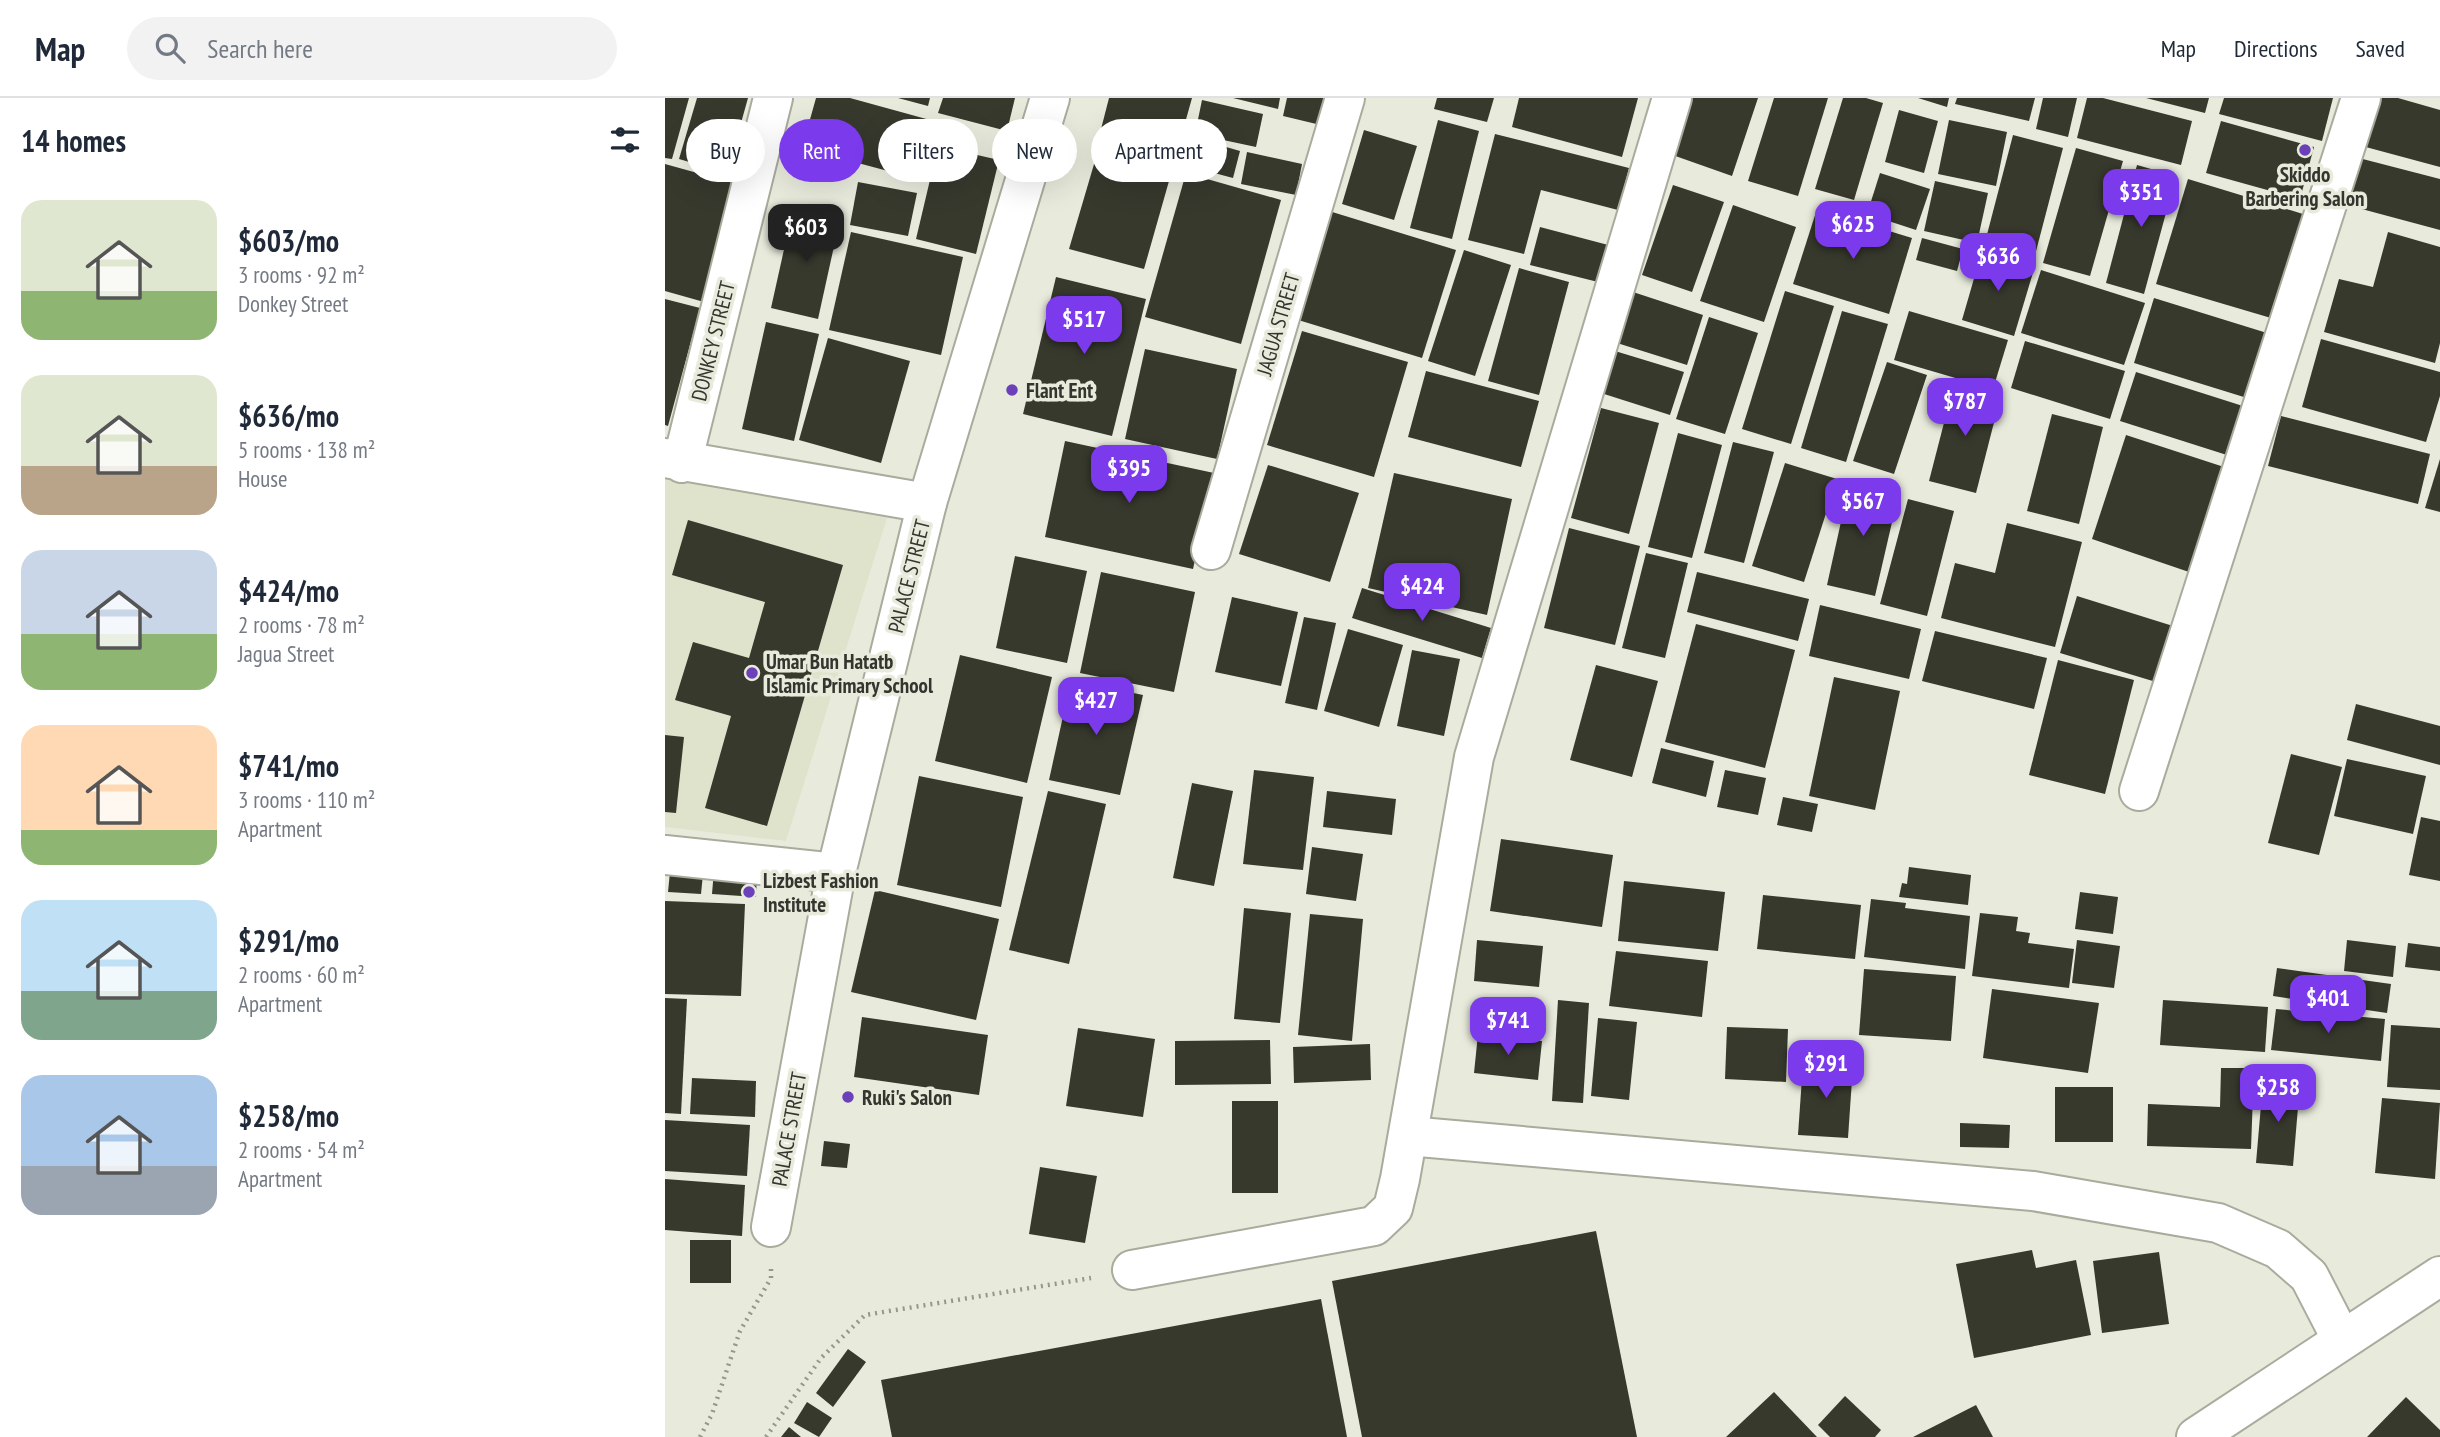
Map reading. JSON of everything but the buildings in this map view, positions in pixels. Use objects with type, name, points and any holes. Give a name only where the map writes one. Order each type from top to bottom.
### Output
[{"type":"street","name":"DONKEY STREET","points":[[674,460],[773,98]]},
{"type":"street","name":"PALACE STREET","points":[[771,1227],[836,873],[927,503],[1051,98]]},
{"type":"street","name":"JAGUA STREET","points":[[1212,550],[1345,98]]},
{"type":"street","points":[[1132,1270],[1374,1226],[1393,1208],[1408,1136],[1473,757],[1672,98]]},
{"type":"street","points":[[2139,792],[2361,98]]},
{"type":"street","points":[[674,460],[927,503]]},
{"type":"street","points":[[665,855],[836,873]]},
{"type":"street","points":[[1408,1136],[2033,1191],[2218,1223],[2278,1249],[2309,1276],[2341,1340]]},
{"type":"street","points":[[2196,1437],[2440,1276]]},
{"type":"path","points":[[700,1437],[712,1414],[740,1331],[771,1278],[771,1227]]},
{"type":"path","points":[[766,1437],[821,1358],[865,1315],[1132,1270]]},
{"type":"shaded area","name":"Umar Bun Hatatb Islamic Primary School","points":[[665,477],[887,518],[786,841],[665,827]]},
{"type":"place","name":"Skiddo Barbering Salon","points":[[2305,150]]},
{"type":"place","name":"Flant Ent","points":[[1012,390]]},
{"type":"place","name":"Umar Bun Hatatb Islamic Primary School","points":[[752,673]]},
{"type":"place","name":"Lizbest Fashion Institute","points":[[749,892]]},
{"type":"place","name":"Ruki's Salon","points":[[848,1097]]}]
